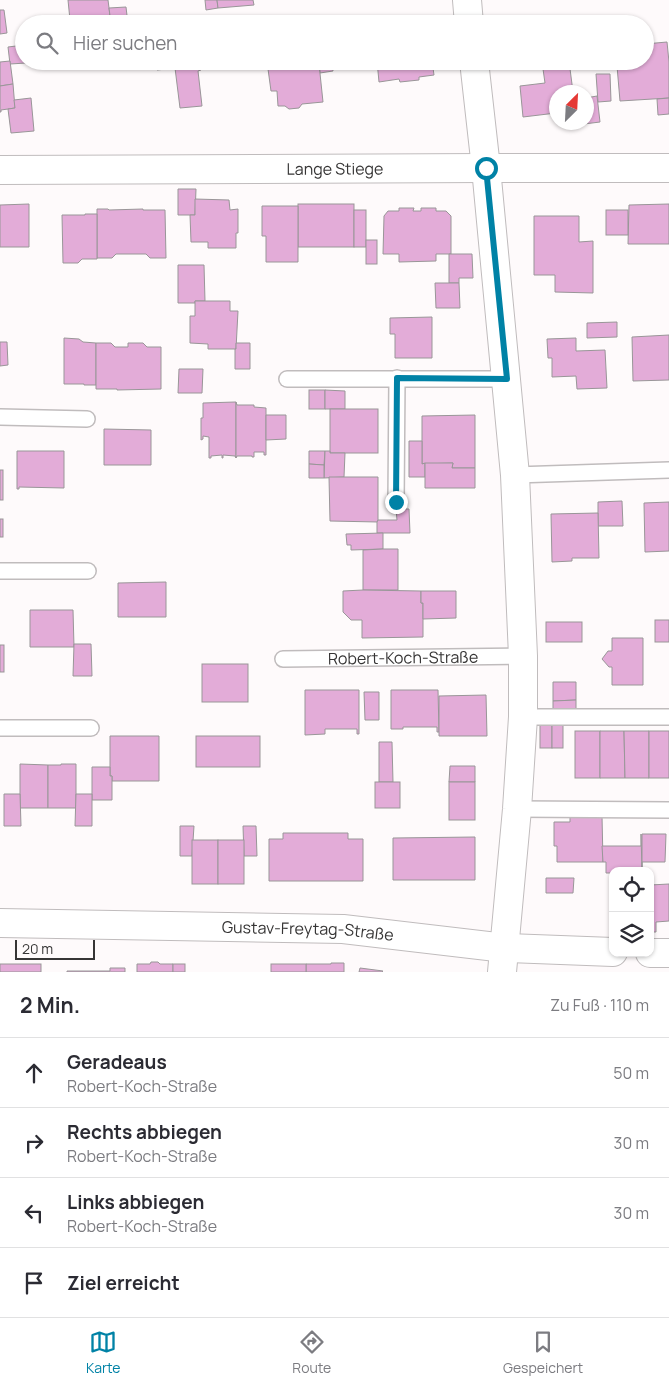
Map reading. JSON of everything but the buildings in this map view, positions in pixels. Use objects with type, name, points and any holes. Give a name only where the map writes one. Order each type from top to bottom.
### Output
[{"type":"street","points":[[466,0],[468,15]]},
{"type":"street","points":[[475,70],[515,475],[523,656],[523,717],[518,809],[504,960]]},
{"type":"street","name":"Lange Stiege","points":[[0,170],[669,168]]},
{"type":"street","name":"Gustav-Freytag-Straße","points":[[0,923],[343,929],[504,960],[609,952]]},
{"type":"street","points":[[654,953],[669,954]]},
{"type":"lane","points":[[396,502],[397,378]]},
{"type":"lane","points":[[287,379],[507,379]]},
{"type":"lane","points":[[0,417],[87,419]]},
{"type":"lane","points":[[515,475],[669,470]]},
{"type":"lane","points":[[0,571],[88,572]]},
{"type":"lane","name":"Robert-Koch-Straße","points":[[283,659],[523,656]]},
{"type":"lane","points":[[523,717],[669,717]]},
{"type":"lane","points":[[0,728],[91,728]]},
{"type":"lane","points":[[518,809],[669,810]]},
{"type":"route","points":[[396,502],[397,378],[507,379],[486,168]]}]
